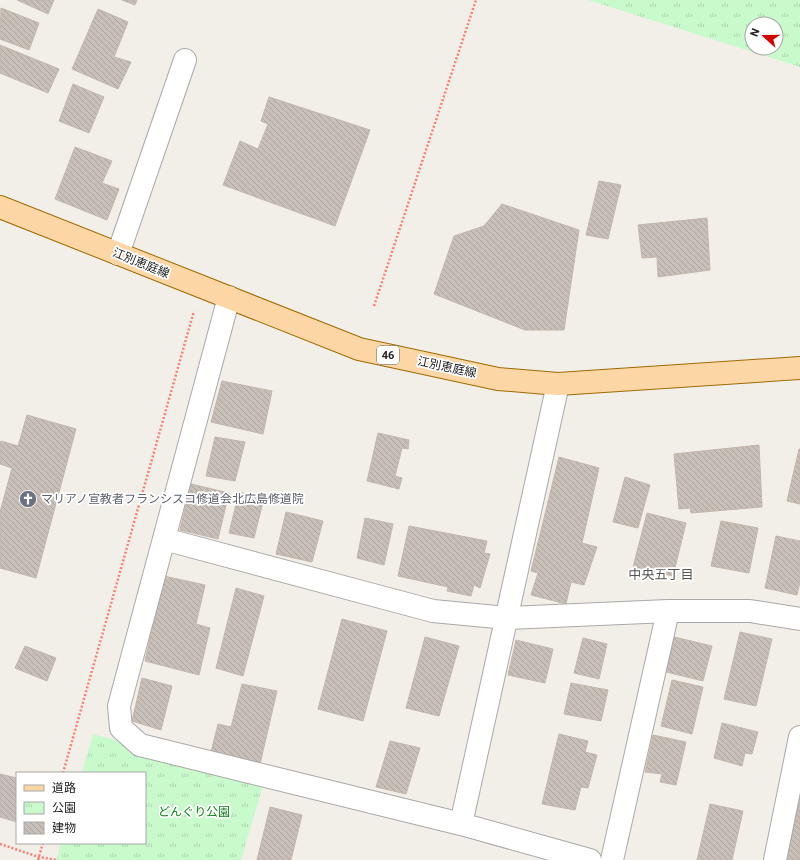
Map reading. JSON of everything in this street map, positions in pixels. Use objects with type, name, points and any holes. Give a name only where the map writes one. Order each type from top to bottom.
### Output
[{"type":"main road","name":"江別恵庭線","points":[[0,207],[359,349],[498,379],[558,384],[800,368]]},
{"type":"street","points":[[118,254],[185,60]]},
{"type":"street","points":[[229,297],[119,706],[121,728],[140,746],[461,824],[590,860]]},
{"type":"street","points":[[461,824],[558,384]]},
{"type":"street","points":[[164,539],[433,611],[507,618],[668,611],[750,611],[800,619]]},
{"type":"street","points":[[612,860],[668,611]]},
{"type":"street","points":[[775,860],[800,737]]},
{"type":"path","points":[[374,306],[476,0]]},
{"type":"path","points":[[63,772],[202,287]]},
{"type":"path","points":[[0,844],[39,858],[58,860]]},
{"type":"path","points":[[39,858],[43,844]]},
{"type":"green space","points":[[588,0],[800,0],[800,67],[765,56],[784,56],[784,16],[744,16],[744,49]]},
{"type":"green space","name":"どんぐり公園","points":[[93,734],[264,782],[241,860],[56,860],[61,844],[146,844],[146,772],[82,772]]},
{"type":"building","points":[[17,0],[54,0],[48,14]]},
{"type":"building","points":[[122,0],[137,0],[135,5]]},
{"type":"building","points":[[1,8],[39,23],[29,50],[0,39]]},
{"type":"building","points":[[98,9],[128,22],[114,57],[131,62],[118,89],[72,69]]},
{"type":"building","points":[[0,45],[59,69],[48,93],[0,73]]},
{"type":"building","points":[[73,84],[104,97],[89,133],[59,121]]},
{"type":"building","points":[[269,97],[370,130],[335,226],[223,185],[240,141],[258,149],[268,124],[261,121]]},
{"type":"building","points":[[75,147],[112,161],[102,183],[119,189],[107,220],[55,199]]},
{"type":"building","points":[[599,181],[621,185],[608,239],[586,235]]},
{"type":"building","points":[[502,204],[579,230],[564,330],[525,330],[434,294],[454,236],[484,226]]},
{"type":"building","points":[[707,218],[710,270],[658,277],[657,257],[642,258],[638,225]]},
{"type":"building","points":[[222,381],[272,391],[263,434],[211,422]]},
{"type":"building","points":[[27,415],[76,429],[36,578],[0,568],[0,512],[12,468],[0,464],[0,444],[1,441],[18,446]]},
{"type":"building","points":[[378,433],[409,440],[408,449],[402,448],[395,476],[402,478],[399,489],[367,481]]},
{"type":"building","points":[[215,437],[245,442],[235,481],[206,476]]},
{"type":"building","points":[[759,445],[762,507],[691,513],[690,508],[679,509],[674,454]]},
{"type":"building","points":[[800,449],[800,504],[787,501]]},
{"type":"building","points":[[559,457],[599,468],[582,543],[597,547],[584,585],[571,582],[566,604],[531,595],[538,573],[531,571]]},
{"type":"building","points":[[625,477],[650,485],[638,528],[613,522]]},
{"type":"building","points":[[191,484],[229,493],[218,539],[180,530]]},
{"type":"building","points":[[239,492],[264,498],[254,538],[229,533]]},
{"type":"building","points":[[286,512],[323,521],[312,562],[276,554]]},
{"type":"building","points":[[647,513],[686,523],[673,576],[633,567]]},
{"type":"building","points":[[365,518],[393,524],[384,565],[357,558]]},
{"type":"building","points":[[721,521],[758,528],[749,573],[711,566]]},
{"type":"building","points":[[409,526],[487,541],[484,553],[490,554],[480,588],[474,585],[471,596],[447,591],[448,587],[398,576]]},
{"type":"building","points":[[776,536],[800,541],[800,582],[797,595],[765,588]]},
{"type":"building","points":[[164,576],[205,585],[196,624],[210,628],[199,675],[145,661]]},
{"type":"building","points":[[236,588],[264,596],[243,676],[216,668]]},
{"type":"building","points":[[342,619],[387,631],[363,721],[318,709]]},
{"type":"building","points":[[740,632],[772,639],[756,706],[724,699]]},
{"type":"building","points":[[670,636],[712,646],[703,681],[662,671]]},
{"type":"building","points":[[425,637],[459,646],[439,716],[406,708]]},
{"type":"building","points":[[583,638],[607,644],[599,679],[574,673]]},
{"type":"building","points":[[516,640],[553,649],[545,683],[508,675]]},
{"type":"building","points":[[25,646],[56,658],[47,681],[15,668]]},
{"type":"building","points":[[142,678],[172,686],[161,730],[132,721]]},
{"type":"building","points":[[672,680],[703,687],[692,734],[661,726]]},
{"type":"building","points":[[571,683],[608,690],[601,721],[564,714]]},
{"type":"building","points":[[242,684],[277,691],[260,764],[211,752],[218,724],[231,727]]},
{"type":"building","points":[[722,723],[758,732],[752,754],[745,753],[742,766],[714,758]]},
{"type":"building","points":[[559,734],[588,741],[585,752],[597,755],[588,788],[581,787],[575,810],[542,804]]},
{"type":"building","points":[[653,735],[686,742],[676,785],[660,782],[662,774],[645,772]]},
{"type":"building","points":[[390,741],[420,748],[406,794],[376,787]]},
{"type":"building","points":[[0,774],[16,778],[16,822],[0,817]]},
{"type":"building","points":[[800,795],[800,860],[786,860]]},
{"type":"building","points":[[710,804],[743,811],[732,860],[697,860]]},
{"type":"building","points":[[270,807],[302,815],[291,860],[257,860]]},
{"type":"place","name":"マリアノ宣教者フランシスコ修道会北広島修道院","points":[[28,499]]},
{"type":"district","name":"中央五丁目","points":[[661,574]]}]
